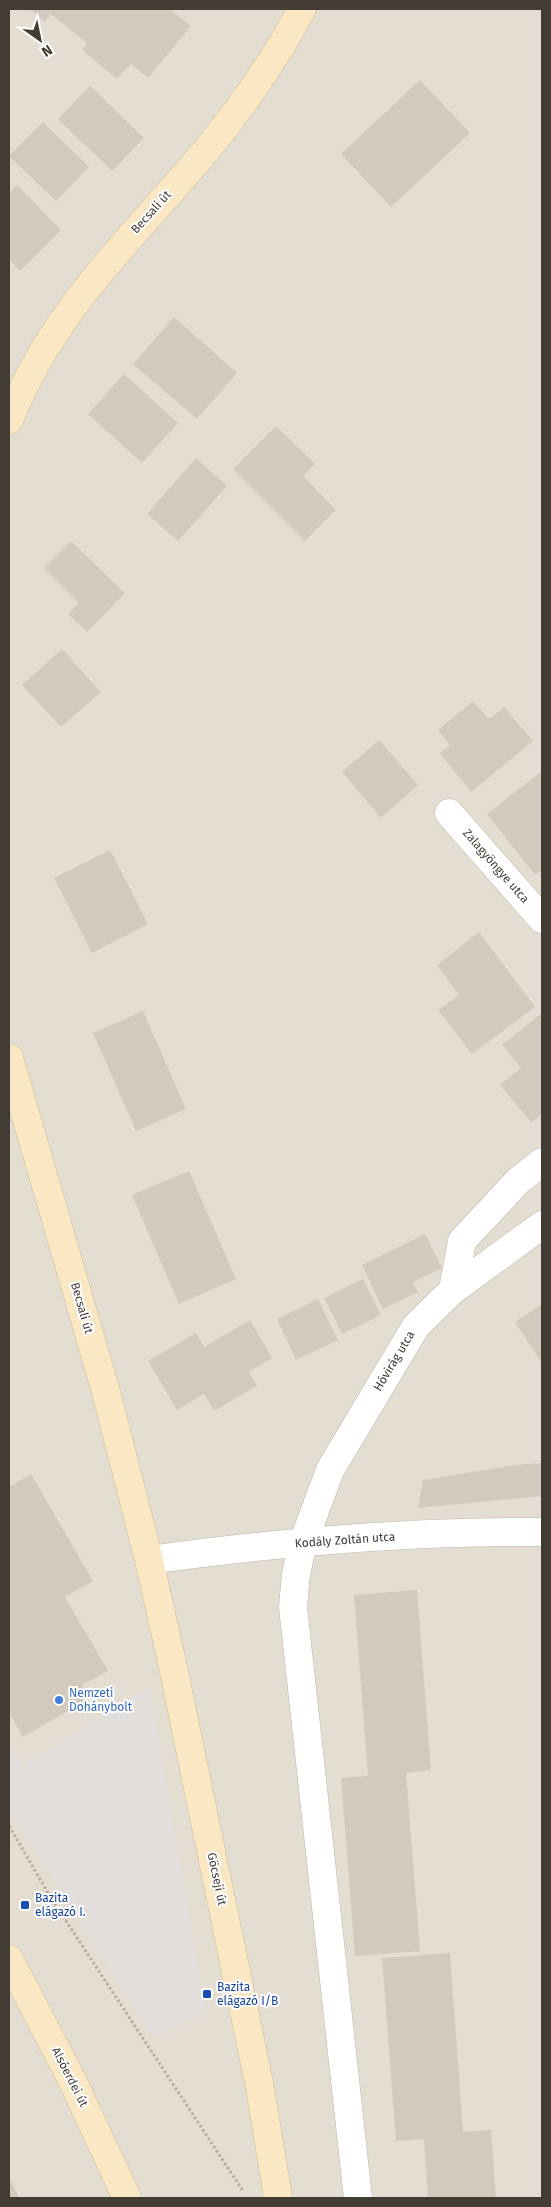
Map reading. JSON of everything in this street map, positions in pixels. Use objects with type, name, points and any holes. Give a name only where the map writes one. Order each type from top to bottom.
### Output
[{"type":"main road","name":"Becsali út","points":[[9,420],[52,336],[82,292],[208,147],[256,84],[302,9]]},
{"type":"main road","name":"Becsali út","points":[[9,1058],[106,1392],[149,1560]]},
{"type":"main road","name":"Göcseji út","points":[[149,1560],[258,2078],[278,2198]]},
{"type":"main road","name":"Alsóerdei út","points":[[9,1959],[72,2080],[127,2198]]},
{"type":"street","name":"Zalagyöngye utca","points":[[449,812],[542,919]]},
{"type":"street","points":[[453,1290],[462,1241],[518,1180],[542,1162]]},
{"type":"street","name":"Hóvirág utca","points":[[358,2198],[293,1607],[296,1574],[303,1543],[330,1470],[416,1326],[453,1290],[542,1225]]},
{"type":"street","name":"Kodály Zoltán utca","points":[[149,1560],[303,1543],[488,1532],[542,1532]]},
{"type":"path","points":[[9,1826],[51,1898],[247,2198]]},
{"type":"shaded area","points":[[9,9],[542,9],[542,2198],[9,2198]]},
{"type":"shaded area","points":[[149,1687],[206,2012],[153,2037],[9,1808],[9,1744],[23,1766]]},
{"type":"building","points":[[30,9],[170,9],[191,26],[148,78],[131,64],[117,79],[82,50],[87,43],[51,14],[45,22]]},
{"type":"building","points":[[420,80],[470,133],[391,207],[341,154]]},
{"type":"building","points":[[90,86],[144,138],[112,171],[58,119]]},
{"type":"building","points":[[43,122],[89,167],[56,201],[9,156]]},
{"type":"building","points":[[17,185],[61,230],[20,271],[9,259],[9,194]]},
{"type":"building","points":[[174,317],[237,373],[197,419],[133,364]]},
{"type":"building","points":[[124,374],[178,423],[142,463],[88,414]]},
{"type":"building","points":[[276,426],[315,464],[303,476],[336,510],[305,541],[233,469]]},
{"type":"building","points":[[196,458],[227,486],[178,541],[147,514]]},
{"type":"building","points":[[71,541],[125,593],[87,632],[68,614],[79,603],[44,568]]},
{"type":"building","points":[[62,649],[101,692],[61,727],[22,685]]},
{"type":"building","points":[[473,701],[489,719],[504,707],[533,741],[471,792],[440,753],[450,745],[438,730]]},
{"type":"building","points":[[379,740],[418,785],[381,818],[342,772]]},
{"type":"building","points":[[542,771],[542,870],[535,875],[487,814]]},
{"type":"building","points":[[110,850],[148,924],[92,953],[54,878]]},
{"type":"building","points":[[479,932],[535,1007],[472,1054],[438,1010],[459,995],[437,965]]},
{"type":"building","points":[[143,1011],[186,1109],[136,1131],[93,1033]]},
{"type":"building","points":[[542,1013],[542,1114],[531,1122],[500,1085],[521,1068],[502,1045]]},
{"type":"building","points":[[189,1171],[236,1279],[179,1304],[132,1195]]},
{"type":"building","points":[[425,1234],[442,1268],[413,1282],[418,1292],[383,1309],[362,1265]]},
{"type":"building","points":[[363,1279],[381,1315],[342,1334],[324,1298]]},
{"type":"building","points":[[318,1299],[338,1340],[296,1360],[277,1319]]},
{"type":"building","points":[[542,1304],[542,1363],[515,1322]]},
{"type":"building","points":[[250,1320],[272,1358],[249,1372],[257,1386],[214,1411],[204,1394],[177,1410],[148,1361],[196,1333],[204,1347]]},
{"type":"building","points":[[542,1463],[542,1496],[418,1508],[423,1480],[516,1465]]},
{"type":"building","points":[[31,1474],[93,1581],[65,1597],[108,1671],[82,1685],[90,1698],[23,1737],[9,1712],[9,1487]]},
{"type":"building","points":[[417,1590],[431,1770],[406,1773],[420,1951],[355,1956],[341,1778],[368,1776],[354,1595]]},
{"type":"building","points":[[450,1953],[463,2132],[491,2130],[496,2198],[428,2198],[424,2139],[396,2141],[382,1958]]},
{"type":"building","points":[[11,2181],[19,2198],[9,2198],[9,2182]]},
{"type":"place","name":"Nemzeti Dohánybolt","points":[[59,1700]]},
{"type":"place","name":"Bazita elágazó I.","points":[[25,1905]]},
{"type":"place","name":"Bazita elágazó I/B","points":[[207,1994]]}]
